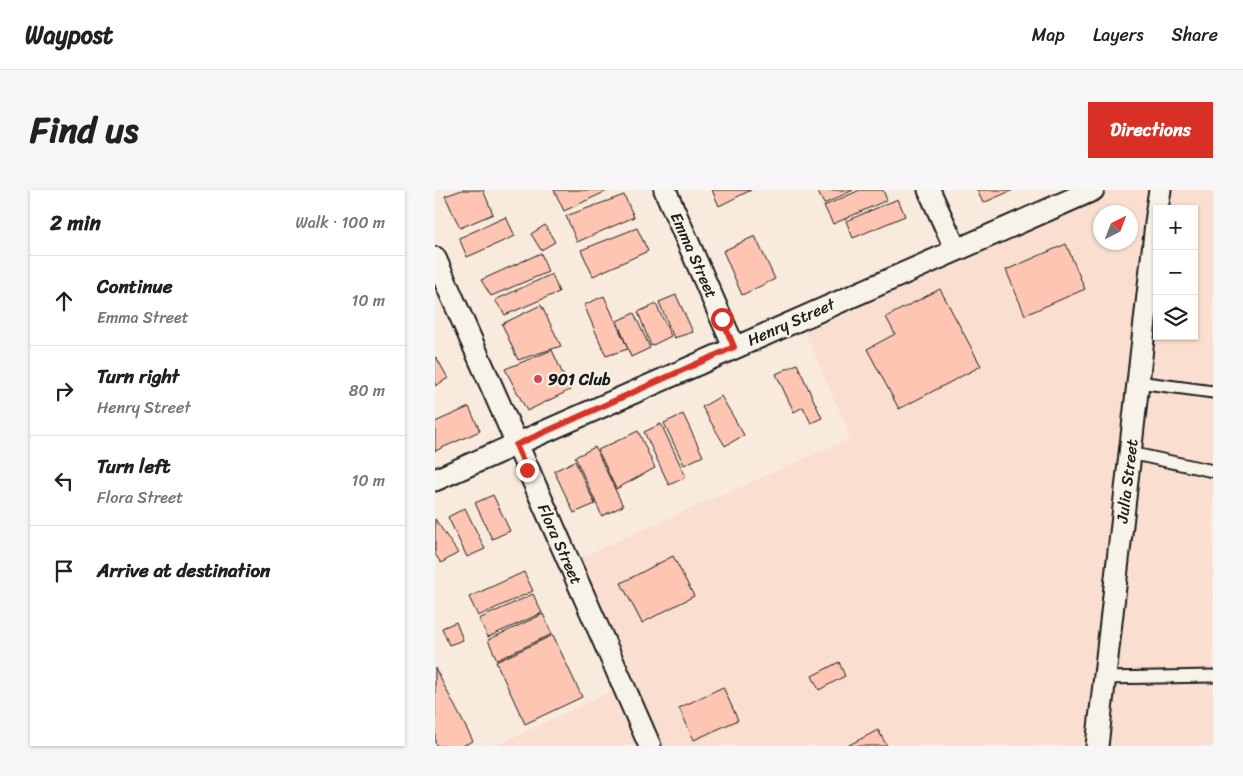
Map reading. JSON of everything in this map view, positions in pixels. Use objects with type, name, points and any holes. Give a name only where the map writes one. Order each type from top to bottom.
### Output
[{"type":"street","name":"Emma Street","points":[[665,190],[734,347]]},
{"type":"street","points":[[929,190],[956,250]]},
{"type":"street","name":"Henry Street","points":[[435,480],[1093,190]]},
{"type":"street","points":[[1157,205],[1159,190]]},
{"type":"street","name":"Julia Street","points":[[1097,746],[1153,250]]},
{"type":"street","name":"Flora Street","points":[[435,258],[650,746]]},
{"type":"lane","points":[[1138,382],[1213,392]]},
{"type":"lane","points":[[1130,453],[1213,471]]},
{"type":"lane","points":[[1104,678],[1213,676]]},
{"type":"shaded area","points":[[1060,190],[1213,190],[1213,746],[495,746],[614,690],[563,565],[851,438],[802,325]]},
{"type":"building","points":[[462,190],[483,190],[493,214],[460,228],[445,196]]},
{"type":"building","points":[[554,190],[609,190],[564,211]]},
{"type":"building","points":[[712,190],[751,190],[719,206]]},
{"type":"building","points":[[817,190],[853,190],[824,204]]},
{"type":"building","points":[[860,190],[883,190],[887,200],[833,224],[824,206]]},
{"type":"building","points":[[977,190],[1013,190],[983,203]]},
{"type":"building","points":[[624,195],[634,217],[577,242],[566,216]]},
{"type":"building","points":[[898,199],[905,216],[853,238],[846,221]]},
{"type":"building","points":[[506,217],[515,236],[467,257],[459,238]]},
{"type":"building","points":[[545,225],[555,242],[541,250],[531,234]]},
{"type":"building","points":[[637,228],[648,251],[593,276],[581,250]]},
{"type":"building","points":[[755,236],[775,279],[742,295],[723,251]]},
{"type":"building","points":[[1066,244],[1085,289],[1025,315],[1006,270]]},
{"type":"building","points":[[541,253],[548,272],[491,296],[481,280]]},
{"type":"building","points":[[552,274],[559,292],[505,315],[495,300]]},
{"type":"building","points":[[940,289],[981,366],[899,409],[867,349],[895,334],[886,317]]},
{"type":"building","points":[[676,295],[693,332],[674,338],[659,302]]},
{"type":"building","points":[[604,296],[628,349],[606,356],[584,305]]},
{"type":"building","points":[[656,304],[671,336],[651,346],[638,312]]},
{"type":"building","points":[[541,305],[561,346],[518,360],[502,324]]},
{"type":"building","points":[[634,313],[650,348],[631,357],[617,321]]},
{"type":"building","name":"901 Club","points":[[552,350],[570,390],[527,411],[505,369]]},
{"type":"building","points":[[435,358],[448,378],[435,386]]},
{"type":"building","points":[[797,364],[822,418],[811,423],[803,407],[794,412],[776,374]]},
{"type":"building","points":[[721,396],[744,435],[725,446],[702,407]]},
{"type":"building","points":[[469,407],[480,431],[435,451],[435,422]]},
{"type":"building","points":[[683,414],[703,456],[684,465],[664,423]]},
{"type":"building","points":[[661,424],[686,477],[669,485],[644,432]]},
{"type":"building","points":[[638,431],[655,468],[616,489],[598,450]]},
{"type":"building","points":[[595,447],[623,506],[602,516],[575,457]]},
{"type":"building","points":[[575,461],[595,504],[574,513],[554,471]]},
{"type":"building","points":[[493,495],[510,531],[492,539],[475,503]]},
{"type":"building","points":[[465,508],[485,549],[467,557],[448,517]]},
{"type":"building","points":[[435,519],[458,553],[441,563],[435,554]]},
{"type":"building","points":[[673,556],[694,596],[642,623],[621,583]]},
{"type":"building","points":[[524,572],[533,591],[478,616],[469,597]]},
{"type":"building","points":[[533,594],[542,613],[488,637],[479,619]]},
{"type":"building","points":[[543,614],[552,634],[497,660],[488,640]]},
{"type":"building","points":[[456,622],[463,640],[449,645],[442,628]]},
{"type":"building","points":[[553,635],[582,697],[525,724],[496,662]]},
{"type":"building","points":[[839,662],[845,676],[819,690],[812,676]]},
{"type":"building","points":[[435,668],[473,741],[462,746],[437,746],[435,742]]},
{"type":"building","points":[[723,687],[738,720],[694,740],[679,708]]},
{"type":"building","points":[[878,730],[887,746],[847,746]]},
{"type":"place","name":"901 Club","points":[[538,379]]},
{"type":"route","points":[[527,470],[516,445],[734,347],[722,319]]}]
